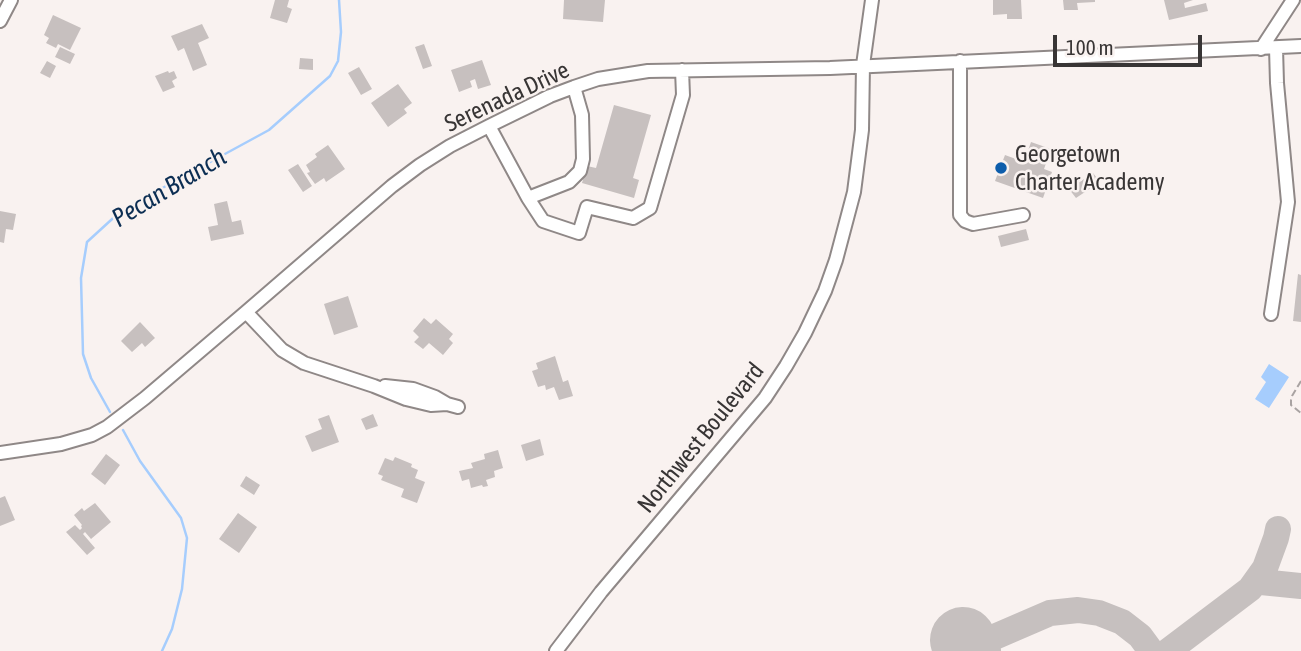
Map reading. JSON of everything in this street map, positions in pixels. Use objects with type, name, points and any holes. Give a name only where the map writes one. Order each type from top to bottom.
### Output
[{"type":"street","points":[[0,21],[11,0]]},
{"type":"street","name":"Northwest Boulevard","points":[[556,651],[601,592],[765,398],[805,333],[836,260],[854,192],[862,130],[863,65],[872,0]]},
{"type":"street","points":[[1261,49],[1293,0]]},
{"type":"street","name":"Serenada Drive","points":[[0,453],[76,440],[107,427],[246,313],[392,186],[450,146],[550,96],[574,87],[623,74],[648,71],[830,68],[1301,46]]},
{"type":"street","points":[[1271,314],[1288,202],[1276,48]]},
{"type":"street","points":[[960,61],[960,215],[973,224],[1023,215]]},
{"type":"street","points":[[489,126],[543,221],[579,233],[587,207],[633,218],[650,208],[683,95],[682,70]]},
{"type":"street","points":[[528,198],[569,182],[580,171],[583,159],[582,114],[574,87]]},
{"type":"street","points":[[246,313],[289,355],[312,366],[374,386],[412,389],[453,406]]},
{"type":"path","points":[[1301,381],[1291,400],[1291,405],[1301,413]]},
{"type":"water","points":[[1269,364],[1289,377],[1269,408],[1255,399],[1266,382],[1261,377]]},
{"type":"building","points":[[275,0],[289,0],[287,7],[292,9],[287,23],[270,18]]},
{"type":"building","points":[[564,0],[605,0],[603,22],[563,19]]},
{"type":"building","points":[[993,0],[1021,0],[1022,19],[1007,19],[1007,14],[993,15]]},
{"type":"building","points":[[1063,0],[1095,2],[1077,3],[1078,10],[1064,10]]},
{"type":"building","points":[[1164,0],[1193,0],[1184,3],[1185,8],[1206,3],[1208,11],[1169,20]]},
{"type":"building","points":[[53,15],[81,28],[70,50],[58,44],[56,48],[46,43],[49,38],[44,35]]},
{"type":"building","points":[[202,24],[209,38],[198,43],[207,65],[193,71],[184,48],[178,51],[171,36]]},
{"type":"building","points":[[424,44],[432,66],[423,69],[415,47]]},
{"type":"building","points":[[60,47],[75,54],[70,64],[55,57]]},
{"type":"building","points":[[300,58],[313,59],[313,70],[299,69]]},
{"type":"building","points":[[482,60],[491,85],[478,89],[475,79],[470,81],[472,87],[459,92],[451,70]]},
{"type":"building","points":[[47,61],[56,66],[50,78],[40,73]]},
{"type":"building","points":[[359,67],[372,89],[361,95],[348,73]]},
{"type":"building","points":[[174,71],[177,78],[172,81],[175,87],[163,92],[155,76]]},
{"type":"building","points":[[398,84],[412,103],[404,109],[407,113],[388,127],[371,103]]},
{"type":"building","points":[[614,105],[651,115],[633,178],[639,180],[634,198],[582,183],[587,166],[596,168]]},
{"type":"building","points":[[1031,142],[1051,149],[1044,169],[1052,172],[1043,198],[995,181],[1005,155],[1024,162]]},
{"type":"building","points":[[328,145],[345,169],[326,182],[324,178],[315,184],[307,173],[310,172],[306,165]]},
{"type":"building","points":[[298,164],[312,186],[303,192],[288,170]]},
{"type":"building","points":[[1093,173],[1100,182],[1076,198],[1069,189]]},
{"type":"building","points":[[227,201],[232,222],[241,220],[244,234],[211,241],[208,227],[218,225],[214,204]]},
{"type":"building","points":[[0,211],[16,214],[13,230],[6,229],[4,243],[0,242]]},
{"type":"building","points":[[1026,229],[1029,240],[1001,247],[998,236]]},
{"type":"building","points":[[1298,274],[1301,275],[1301,322],[1293,321]]},
{"type":"building","points":[[348,296],[358,327],[334,335],[324,304]]},
{"type":"building","points":[[424,318],[431,324],[436,319],[453,334],[449,339],[453,343],[443,355],[429,343],[423,349],[414,342],[419,337],[413,331]]},
{"type":"building","points":[[140,322],[155,338],[145,347],[142,343],[132,352],[121,341]]},
{"type":"building","points":[[555,356],[563,382],[568,380],[573,396],[559,400],[554,387],[546,390],[545,385],[538,387],[532,371],[538,369],[536,363]]},
{"type":"building","points":[[373,414],[378,426],[366,430],[361,419]]},
{"type":"building","points":[[329,415],[339,442],[312,452],[305,436],[322,429],[318,419]]},
{"type":"building","points":[[540,439],[544,455],[526,461],[521,445]]},
{"type":"building","points":[[498,450],[503,468],[494,471],[495,477],[486,480],[488,486],[471,488],[469,479],[462,481],[459,471],[473,468],[471,463],[485,459],[484,454]]},
{"type":"building","points":[[106,454],[120,465],[105,485],[91,474]]},
{"type":"building","points":[[395,457],[412,464],[411,467],[418,470],[415,478],[425,482],[417,503],[401,497],[404,489],[381,480],[383,476],[378,474],[385,458],[393,461]]},
{"type":"building","points":[[246,476],[260,485],[254,495],[240,486]]},
{"type":"building","points":[[5,496],[15,520],[0,526],[0,498]]},
{"type":"building","points":[[95,503],[111,522],[91,539],[85,532],[83,534],[95,548],[87,555],[66,532],[75,525],[80,530],[82,528],[74,515],[82,508],[84,511]]},
{"type":"building","points":[[238,513],[257,527],[239,553],[219,539]]},
{"type":"waterway","name":"Pecan Branch","points":[[110,412],[91,378],[83,354],[81,278],[87,242],[122,210],[269,130],[330,76],[338,61],[341,32],[339,0]]},
{"type":"waterway","name":"Pecan Branch","points":[[123,430],[140,461],[181,518],[187,538],[182,589],[172,629],[162,651]]},
{"type":"taxiway","points":[[1168,651],[1250,589],[1265,568],[1278,529]]},
{"type":"taxiway","points":[[1255,584],[1261,582],[1301,586]]},
{"type":"taxiway","points":[[978,651],[986,641],[1050,613],[1078,610],[1099,613],[1122,622],[1140,636],[1151,651]]},
{"type":"runway","points":[[963,640],[968,651]]},
{"type":"place","name":"Georgetown Charter Academy","points":[[1001,168]]}]
